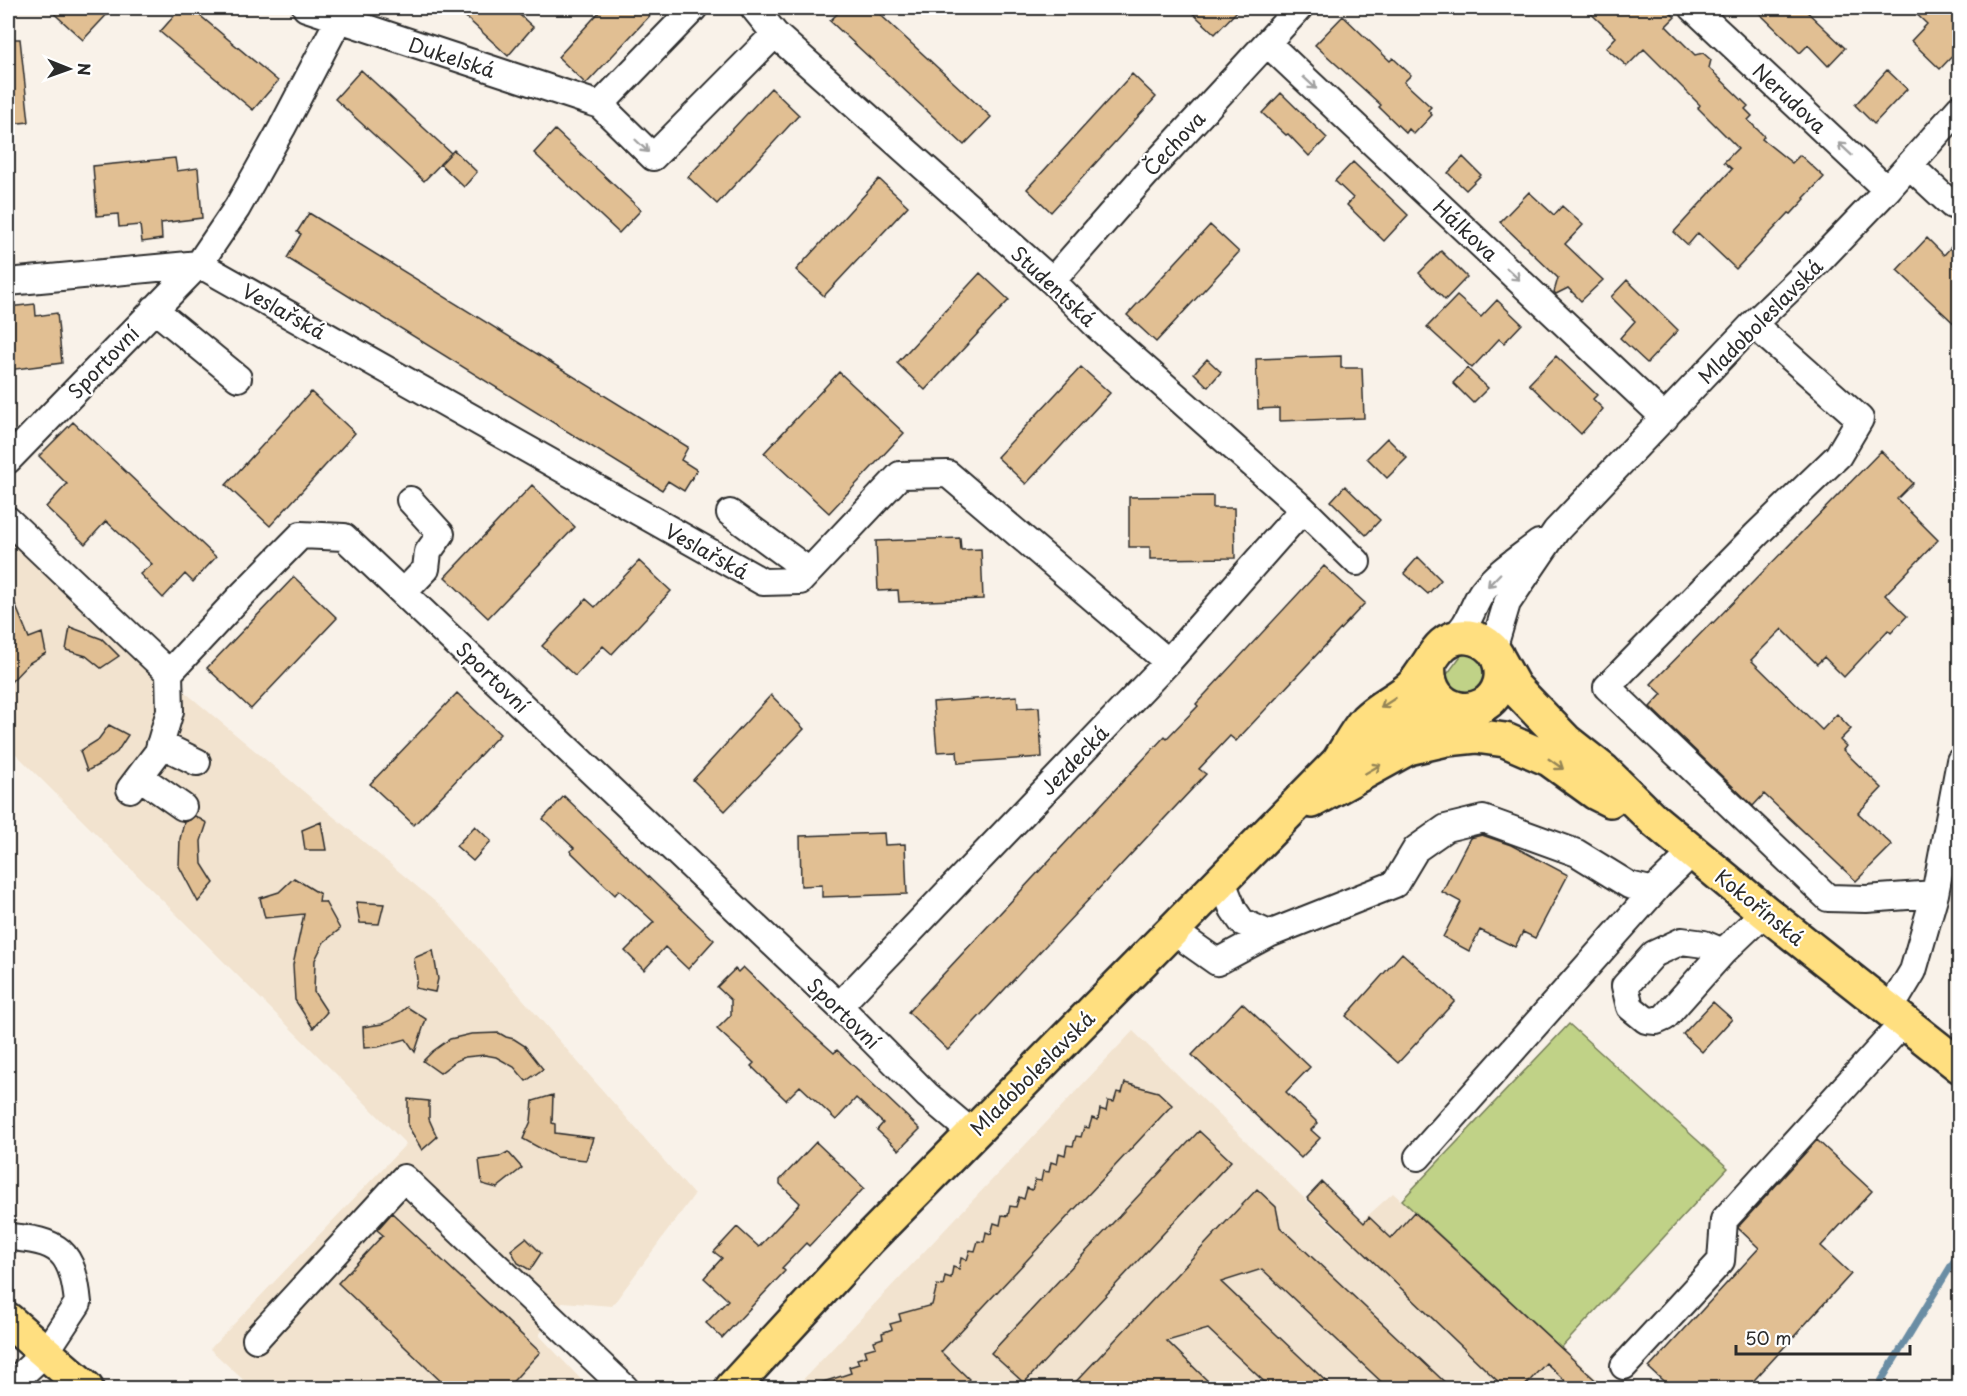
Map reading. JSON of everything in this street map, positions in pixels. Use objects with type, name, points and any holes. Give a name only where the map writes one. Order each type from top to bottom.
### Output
[{"type":"main road","points":[[1452,639],[1463,636],[1475,638],[1485,643],[1496,655]]},
{"type":"main road","name":"Mladoboleslavská","points":[[732,1389],[869,1239],[1338,762],[1364,721],[1421,677],[1434,652],[1442,644],[1452,639]]},
{"type":"main road","name":"Mladoboleslavská","points":[[1338,762],[1396,727],[1431,713],[1466,708],[1487,702],[1495,694],[1500,683],[1501,672],[1496,655]]},
{"type":"main road","name":"Kokořínská","points":[[1496,655],[1514,687],[1566,741],[1604,771],[1654,820],[1765,912],[1959,1066]]},
{"type":"main road","points":[[1430,663],[1428,674],[1430,685],[1436,695],[1444,703],[1466,708]]},
{"type":"main road","name":"Kokořínská","points":[[1466,708],[1513,716],[1566,741]]},
{"type":"main road","points":[[1284,815],[1368,772],[1408,748],[1447,739],[1476,736],[1505,740],[1549,759],[1596,793],[1654,820]]},
{"type":"main road","points":[[8,1320],[86,1389]]},
{"type":"street","name":"Dukelská","points":[[306,8],[600,105]]},
{"type":"street","points":[[694,8],[600,105],[653,157],[775,34]]},
{"type":"street","name":"Studentská","points":[[757,8],[775,34],[1052,281],[1097,326],[1303,509],[1357,562]]},
{"type":"street","name":"Čechova","points":[[1052,281],[1146,174],[1299,8]]},
{"type":"street","name":"Nerudova","points":[[1693,8],[1887,190]]},
{"type":"street","name":"Sportovní","points":[[8,460],[199,264],[237,208],[339,19]]},
{"type":"street","name":"Hálkova","points":[[1267,43],[1665,417]]},
{"type":"street","name":"Mladoboleslavská","points":[[1496,655],[1507,603],[1556,531],[1754,324],[1817,263],[1957,113]]},
{"type":"street","points":[[1909,165],[1952,205],[1959,198]]},
{"type":"street","points":[[8,282],[199,264]]},
{"type":"street","name":"Veslařská","points":[[199,264],[763,582],[800,581],[900,475],[948,474],[1168,662]]},
{"type":"street","points":[[154,309],[238,378]]},
{"type":"street","points":[[1754,324],[1860,419],[1838,456],[1757,534],[1607,687],[1828,898],[1866,899],[1935,894]]},
{"type":"street","points":[[404,593],[426,569],[428,552],[441,534],[410,500]]},
{"type":"street","name":"Jezdecká","points":[[839,1006],[1168,662],[1303,509]]},
{"type":"street","points":[[730,513],[809,571]]},
{"type":"street","points":[[8,520],[169,673],[170,711],[158,752],[135,783],[183,807]]},
{"type":"street","name":"Mladoboleslavská","points":[[1452,639],[1465,626],[1482,592],[1505,569],[1556,531]]},
{"type":"street","name":"Sportovní","points":[[169,673],[301,536],[344,537],[839,1006],[927,1095],[972,1133]]},
{"type":"street","points":[[160,744],[198,762]]},
{"type":"street","points":[[1624,1366],[1721,1261],[1724,1220],[1896,1016],[1913,971],[1935,894],[1952,851],[1959,761]]},
{"type":"street","points":[[1173,931],[1216,962],[1269,934],[1395,884],[1416,849],[1446,828],[1484,819],[1577,853],[1629,885],[1654,891]]},
{"type":"street","points":[[1418,1157],[1654,891],[1693,852]]},
{"type":"street","points":[[1221,879],[1233,909],[1242,922],[1269,934]]},
{"type":"street","points":[[1723,952],[1765,912]]},
{"type":"street","points":[[256,1339],[404,1178],[625,1389]]},
{"type":"street","points":[[8,1237],[52,1244],[69,1262],[76,1281],[78,1303],[45,1353],[8,1387]]},
{"type":"shaded area","points":[[8,529],[161,672],[445,910],[694,1195],[612,1306],[563,1302],[539,1335],[589,1388],[252,1388],[210,1349],[406,1144],[8,746]]},
{"type":"shaded area","points":[[1133,1031],[1344,1237],[1393,1193],[1607,1388],[795,1388]]},
{"type":"green space","points":[[1466,649],[1482,657],[1488,675],[1480,691],[1463,697],[1442,681]]},
{"type":"green space","points":[[1569,1024],[1728,1168],[1561,1348],[1402,1200]]},
{"type":"building","points":[[48,8],[113,8],[83,40]]},
{"type":"building","points":[[181,8],[191,8],[278,81],[253,110],[160,32]]},
{"type":"building","points":[[456,8],[512,8],[533,27],[508,56]]},
{"type":"building","points":[[603,8],[657,8],[586,84],[558,57]]},
{"type":"building","points":[[843,8],[873,8],[991,117],[964,145],[830,21]]},
{"type":"building","points":[[1187,8],[1240,8],[1215,34]]},
{"type":"building","points":[[1585,8],[1665,8],[1675,17],[1666,26],[1695,55],[1703,53],[1711,60],[1709,68],[1748,106],[1745,109],[1752,116],[1748,120],[1764,136],[1762,139],[1792,163],[1800,155],[1824,177],[1736,269],[1698,233],[1688,245],[1674,232],[1732,169],[1724,162],[1738,148],[1698,108],[1700,105],[1644,49],[1627,66],[1606,48],[1616,37]]},
{"type":"building","points":[[1754,8],[1803,8],[1845,48],[1828,66],[1808,45],[1800,53]]},
{"type":"building","points":[[1910,8],[1959,8],[1959,49],[1940,69],[1911,41],[1927,24]]},
{"type":"building","points":[[1343,16],[1390,61],[1393,58],[1411,75],[1404,82],[1431,107],[1428,110],[1432,115],[1414,134],[1409,129],[1406,133],[1379,107],[1381,105],[1315,45]]},
{"type":"building","points":[[8,39],[20,39],[29,122],[8,124]]},
{"type":"building","points":[[361,70],[451,153],[424,181],[335,99]]},
{"type":"building","points":[[1887,70],[1907,89],[1874,124],[1855,105]]},
{"type":"building","points":[[1132,74],[1156,97],[1051,212],[1027,189]]},
{"type":"building","points":[[771,88],[799,115],[717,204],[688,177]]},
{"type":"building","points":[[1281,93],[1327,138],[1309,156],[1288,134],[1286,135],[1262,113]]},
{"type":"building","points":[[555,130],[641,210],[619,233],[534,153]]},
{"type":"building","points":[[454,150],[477,172],[464,187],[440,164]]},
{"type":"building","points":[[1463,157],[1481,175],[1466,190],[1448,173]]},
{"type":"building","points":[[175,158],[177,171],[198,168],[202,218],[161,223],[162,239],[142,242],[140,225],[119,227],[118,214],[97,216],[93,166]]},
{"type":"building","points":[[1353,162],[1408,215],[1384,241],[1347,205],[1353,198],[1335,181]]},
{"type":"building","points":[[879,179],[908,206],[824,296],[796,270]]},
{"type":"building","points":[[1529,192],[1554,215],[1562,206],[1583,225],[1565,244],[1603,280],[1581,301],[1568,288],[1556,294],[1554,292],[1558,278],[1500,222]]},
{"type":"building","points":[[309,213],[688,447],[681,460],[697,470],[684,491],[668,481],[662,490],[287,258],[301,234],[297,232]]},
{"type":"building","points":[[1210,225],[1239,252],[1156,342],[1127,315]]},
{"type":"building","points":[[1927,238],[1944,255],[1959,238],[1959,328],[1897,270]]},
{"type":"building","points":[[1441,251],[1467,277],[1445,300],[1419,273]]},
{"type":"building","points":[[980,273],[1009,300],[925,390],[897,363]]},
{"type":"building","points":[[1627,280],[1678,330],[1647,363],[1620,338],[1635,321],[1611,297]]},
{"type":"building","points":[[1457,296],[1481,317],[1497,300],[1522,324],[1504,343],[1499,339],[1472,368],[1427,327]]},
{"type":"building","points":[[35,304],[36,316],[57,313],[62,363],[8,370],[8,307]]},
{"type":"building","points":[[1341,356],[1341,368],[1362,368],[1364,418],[1279,421],[1279,408],[1258,409],[1256,359]]},
{"type":"building","points":[[1556,356],[1597,395],[1593,399],[1603,409],[1581,434],[1529,384]]},
{"type":"building","points":[[1207,359],[1221,372],[1208,387],[1194,373]]},
{"type":"building","points":[[1081,367],[1110,393],[1026,484],[997,457]]},
{"type":"building","points":[[1467,368],[1488,388],[1473,403],[1453,383]]},
{"type":"building","points":[[839,372],[904,433],[829,513],[764,453]]},
{"type":"building","points":[[311,392],[355,433],[270,526],[226,485]]},
{"type":"building","points":[[73,422],[216,557],[193,582],[185,574],[163,598],[140,574],[152,564],[106,521],[85,544],[46,507],[67,484],[39,456]]},
{"type":"building","points":[[1387,438],[1407,458],[1387,478],[1367,458]]},
{"type":"building","points":[[1881,451],[1913,483],[1897,499],[1938,540],[1885,595],[1907,616],[1891,633],[1888,630],[1844,677],[1824,657],[1817,664],[1782,629],[1751,660],[1822,730],[1837,714],[1851,729],[1840,740],[1846,746],[1843,750],[1882,788],[1858,813],[1892,845],[1856,881],[1764,794],[1753,806],[1650,707],[1662,694],[1651,684]]},
{"type":"building","points":[[532,485],[575,527],[488,618],[445,577]]},
{"type":"building","points":[[1345,486],[1380,520],[1366,535],[1331,501]]},
{"type":"building","points":[[1213,496],[1213,508],[1234,508],[1235,558],[1150,559],[1150,547],[1129,547],[1129,497]]},
{"type":"building","points":[[960,538],[961,550],[981,549],[983,599],[899,602],[898,590],[878,591],[876,541]]},
{"type":"building","points":[[1418,557],[1441,580],[1428,594],[1404,573]]},
{"type":"building","points":[[639,561],[671,591],[612,654],[603,646],[575,676],[542,646],[586,599],[595,607]]},
{"type":"building","points":[[1324,566],[1365,603],[1236,741],[1230,736],[1199,769],[1206,774],[948,1050],[908,1012],[1165,736],[1167,738],[1198,706],[1196,704]]},
{"type":"building","points":[[294,577],[337,618],[251,709],[207,668]]},
{"type":"building","points":[[8,587],[29,638],[42,633],[46,653],[29,663],[8,685]]},
{"type":"building","points":[[70,627],[102,639],[119,656],[101,668],[86,656],[66,650]]},
{"type":"building","points":[[457,693],[500,734],[414,825],[370,784]]},
{"type":"building","points":[[771,695],[804,729],[725,811],[693,780]]},
{"type":"building","points":[[1017,696],[1018,708],[1039,707],[1042,757],[958,763],[957,751],[937,752],[933,702]]},
{"type":"building","points":[[109,725],[128,735],[117,752],[87,771],[80,751],[98,740]]},
{"type":"building","points":[[564,796],[714,940],[688,969],[665,947],[644,970],[625,951],[654,922],[619,890],[615,895],[570,851],[574,848],[543,819]]},
{"type":"building","points":[[195,816],[207,823],[201,841],[202,864],[214,883],[198,902],[179,866],[180,839],[184,822]]},
{"type":"building","points":[[321,822],[326,850],[305,850],[302,830]]},
{"type":"building","points":[[475,826],[491,841],[473,861],[456,846]]},
{"type":"building","points":[[884,833],[885,845],[905,844],[907,894],[822,897],[822,885],[801,886],[800,836]]},
{"type":"building","points":[[1482,835],[1511,845],[1568,875],[1535,938],[1523,932],[1515,947],[1480,930],[1469,951],[1443,937],[1461,902],[1442,892],[1470,838]]},
{"type":"building","points":[[294,878],[320,894],[319,902],[325,902],[340,929],[324,942],[315,960],[314,992],[327,1012],[313,1028],[295,1000],[293,965],[304,914],[265,918],[260,898],[279,892]]},
{"type":"building","points":[[356,902],[384,904],[379,924],[360,923]]},
{"type":"building","points":[[433,950],[438,979],[435,992],[415,988],[417,979],[414,958]]},
{"type":"building","points":[[1402,953],[1455,1001],[1398,1063],[1346,1016]]},
{"type":"building","points":[[743,967],[807,1029],[834,1053],[837,1050],[920,1129],[899,1150],[877,1130],[883,1123],[856,1098],[836,1120],[800,1086],[786,1100],[751,1066],[754,1063],[717,1029],[731,1015],[731,1000],[717,987],[735,969],[738,972]]},
{"type":"building","points":[[1713,1002],[1732,1019],[1702,1052],[1683,1034]]},
{"type":"building","points":[[1242,1003],[1310,1067],[1286,1092],[1318,1123],[1311,1130],[1320,1138],[1301,1158],[1192,1055]]},
{"type":"building","points":[[407,1007],[426,1019],[415,1052],[406,1039],[378,1047],[364,1048],[363,1027],[391,1020]]},
{"type":"building","points":[[499,1033],[525,1046],[543,1069],[526,1081],[514,1067],[496,1057],[485,1055],[465,1057],[440,1073],[423,1061],[450,1039],[471,1034]]},
{"type":"building","points":[[1125,1083],[1158,1092],[1172,1105],[941,1352],[969,1379],[960,1389],[815,1389],[814,1385],[851,1373],[849,1367],[859,1364],[857,1359],[867,1356],[865,1350],[876,1347],[874,1341],[883,1338],[882,1333],[892,1329],[890,1324],[901,1321],[899,1314],[932,1305],[937,1285],[943,1286],[945,1276],[951,1278],[953,1267],[959,1269],[961,1258],[967,1260],[970,1250],[975,1251],[978,1241],[984,1242],[986,1232],[991,1234],[994,1223],[1000,1225],[1002,1215],[1008,1216],[1010,1206],[1016,1207],[1019,1197],[1024,1199],[1027,1188],[1032,1190],[1035,1180],[1041,1181],[1043,1171],[1049,1172],[1051,1162],[1057,1164],[1059,1153],[1065,1155],[1067,1145],[1073,1146],[1076,1136],[1081,1137],[1084,1127],[1089,1128],[1092,1118],[1098,1120],[1100,1109],[1106,1111],[1108,1101],[1114,1102],[1117,1092],[1122,1093]]},
{"type":"building","points":[[553,1095],[552,1123],[555,1124],[555,1133],[593,1138],[586,1160],[556,1157],[523,1139],[531,1121],[533,1101]]},
{"type":"building","points":[[408,1099],[429,1101],[429,1119],[437,1137],[422,1150],[408,1126]]},
{"type":"building","points":[[1199,1131],[1231,1161],[1024,1383],[991,1353]]},
{"type":"building","points":[[1817,1140],[1872,1191],[1821,1246],[1851,1274],[1746,1389],[1672,1389],[1649,1368],[1759,1248],[1738,1228],[1739,1226]]},
{"type":"building","points":[[816,1142],[864,1188],[809,1246],[806,1243],[782,1268],[785,1271],[722,1338],[706,1323],[728,1300],[704,1278],[722,1258],[714,1252],[737,1227],[759,1247],[800,1203],[780,1184],[780,1180]]},
{"type":"building","points":[[508,1152],[522,1168],[497,1188],[482,1184],[479,1160],[499,1157]]},
{"type":"building","points":[[1322,1182],[1364,1223],[1369,1217],[1391,1238],[1414,1212],[1605,1389],[1574,1389],[1546,1363],[1522,1389],[1506,1389],[1307,1198]]},
{"type":"building","points":[[1257,1189],[1276,1207],[1280,1227],[1452,1389],[1389,1389],[1262,1269],[1221,1282],[1334,1389],[1272,1389],[1208,1329],[1167,1341],[1216,1389],[1069,1389]]},
{"type":"building","points":[[392,1213],[540,1352],[506,1389],[449,1389],[338,1283],[383,1235],[377,1230]]},
{"type":"building","points":[[526,1238],[541,1253],[530,1270],[518,1263],[511,1250]]},
{"type":"waterway","points":[[1877,1388],[1960,1251]]}]
